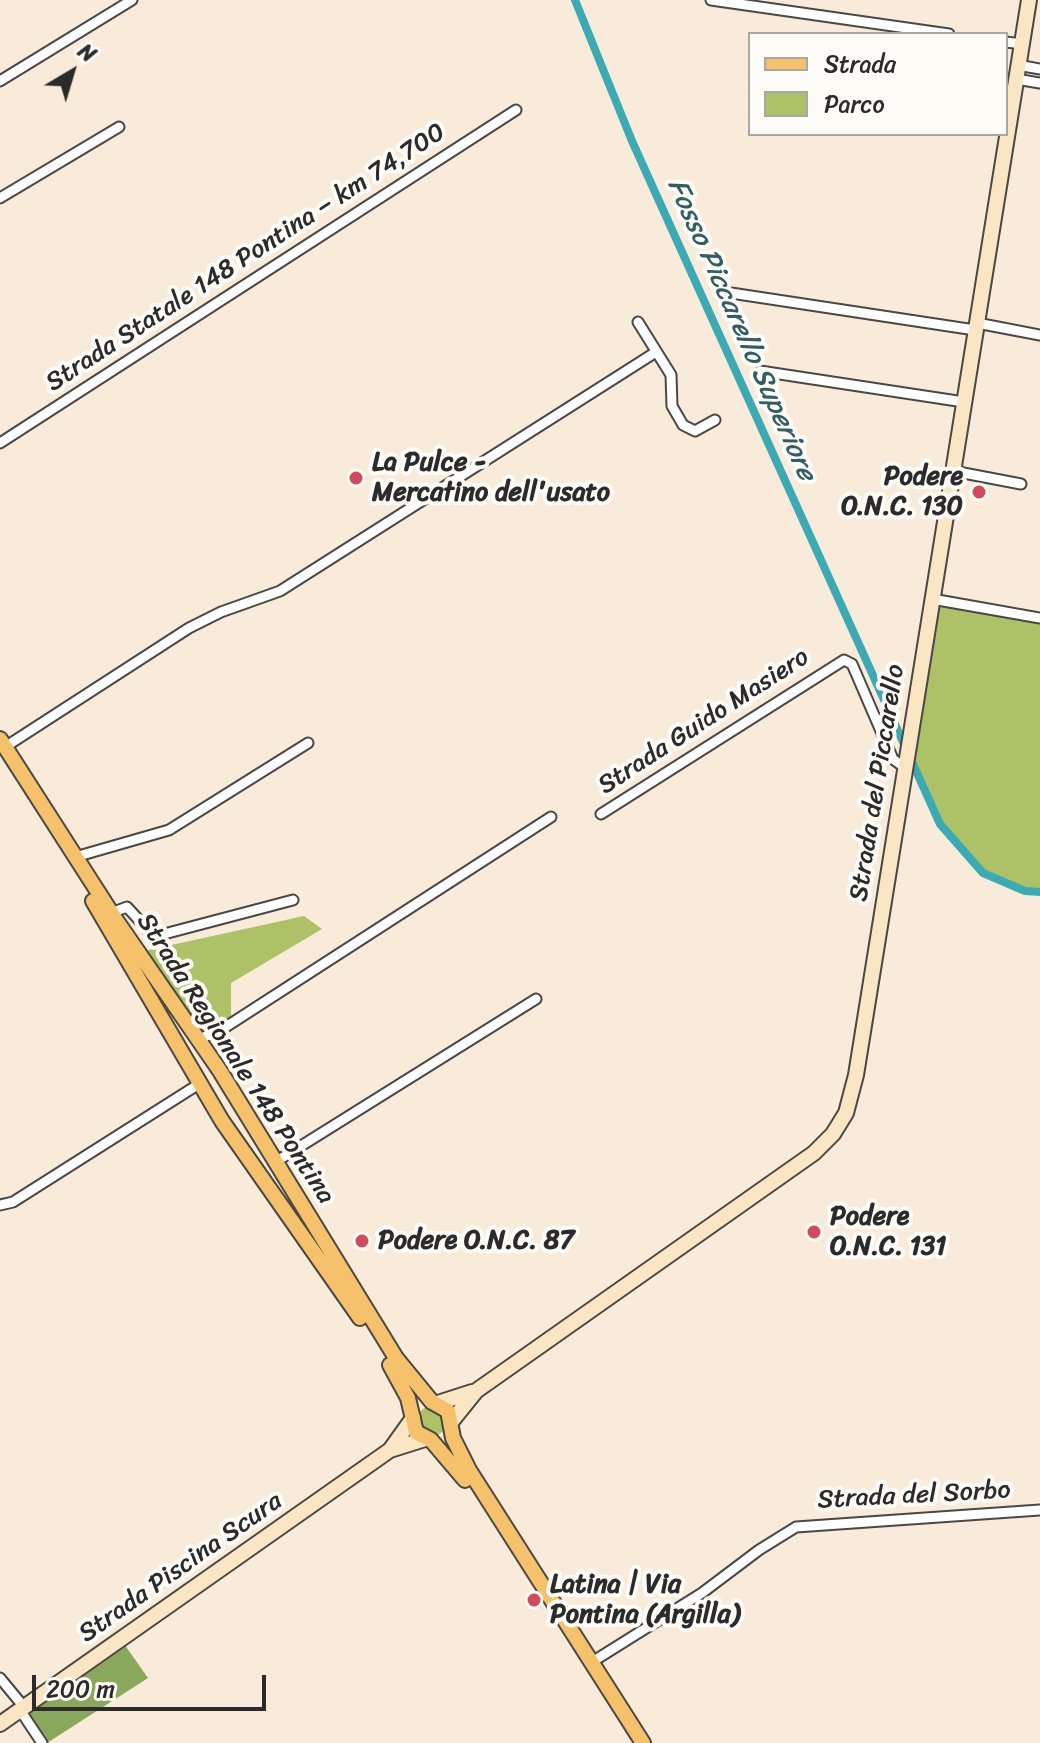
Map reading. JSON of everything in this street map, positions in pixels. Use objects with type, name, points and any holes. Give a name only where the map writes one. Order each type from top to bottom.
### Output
[{"type":"main road","name":"Strada Regionale 148 Pontina","points":[[2,747],[111,913],[199,1039],[396,1358],[435,1403],[448,1411],[450,1425],[472,1476],[643,1743]]},
{"type":"main road","name":"Strada Regionale 148 Pontina","points":[[2,747],[199,1084],[400,1382],[416,1432],[428,1440],[464,1478],[634,1743]]},
{"type":"main road","points":[[413,1416],[421,1405],[435,1403]]},
{"type":"main road","points":[[428,1440],[442,1437],[450,1425]]},
{"type":"street","points":[[0,81],[132,0]]},
{"type":"street","points":[[711,0],[783,5],[938,32]]},
{"type":"street","name":"Strada del Piccarello","points":[[1008,128],[1029,0]]},
{"type":"street","points":[[1008,42],[1022,44]]},
{"type":"street","points":[[1017,72],[1040,69]]},
{"type":"street","points":[[1017,72],[1040,83]]},
{"type":"street","name":"Strada Statale 148 Pontina – km 74,700","points":[[0,443],[516,110]]},
{"type":"street","points":[[0,198],[119,127]]},
{"type":"street","name":"Strada del Piccarello","points":[[450,1425],[476,1391],[797,1166],[837,1128],[855,1081],[1007,136]]},
{"type":"street","points":[[731,293],[1040,335]]},
{"type":"street","points":[[638,322],[672,378],[672,406],[685,428],[697,430],[715,420]]},
{"type":"street","points":[[2,747],[199,622],[280,591],[656,352]]},
{"type":"street","points":[[760,371],[964,402]]},
{"type":"street","points":[[953,471],[1021,484]]},
{"type":"street","points":[[932,599],[1040,618]]},
{"type":"street","name":"Strada Guido Masiero","points":[[601,814],[844,660],[852,664],[893,759],[905,768]]},
{"type":"street","points":[[75,857],[169,830],[308,743]]},
{"type":"street","points":[[199,1039],[223,1028],[551,817]]},
{"type":"street","points":[[111,913],[127,907],[148,930],[164,934],[293,900]]},
{"type":"street","points":[[277,1161],[536,999]]},
{"type":"street","points":[[0,1205],[13,1202],[199,1084]]},
{"type":"street","name":"Strada del Piccarello","points":[[435,1403],[476,1391]]},
{"type":"street","name":"Strada Piscina Scura","points":[[390,1450],[413,1416]]},
{"type":"street","name":"Strada Piscina Scura","points":[[0,1724],[390,1450],[428,1440]]},
{"type":"street","name":"Strada del Sorbo","points":[[592,1662],[702,1593],[754,1553],[796,1527],[1040,1510]]},
{"type":"street","points":[[0,1678],[42,1743]]},
{"type":"green space","points":[[938,605],[1040,623],[1040,892],[1025,891],[983,873],[940,824],[913,766]]},
{"type":"green space","points":[[304,916],[322,929],[231,983],[231,1020],[204,1034],[144,951]]},
{"type":"green space","points":[[432,1406],[438,1407],[446,1415],[446,1427],[438,1435],[432,1436],[426,1435],[418,1427],[417,1421],[418,1415],[426,1407]]},
{"type":"green space","points":[[122,1641],[148,1678],[47,1743],[24,1709]]},
{"type":"waterway","name":"Fosso Piccarello Superiore","points":[[575,0],[632,141],[940,824],[983,873],[1025,891],[1040,892]]},
{"type":"place","name":"La Pulce - Mercatino dell'usato","points":[[356,478]]},
{"type":"place","name":"Podere O.N.C. 130","points":[[979,492]]},
{"type":"place","name":"Podere O.N.C. 131","points":[[814,1232]]},
{"type":"place","name":"Podere O.N.C. 87","points":[[362,1241]]},
{"type":"place","name":"Latina | Via Pontina (Argilla)","points":[[534,1600]]}]
